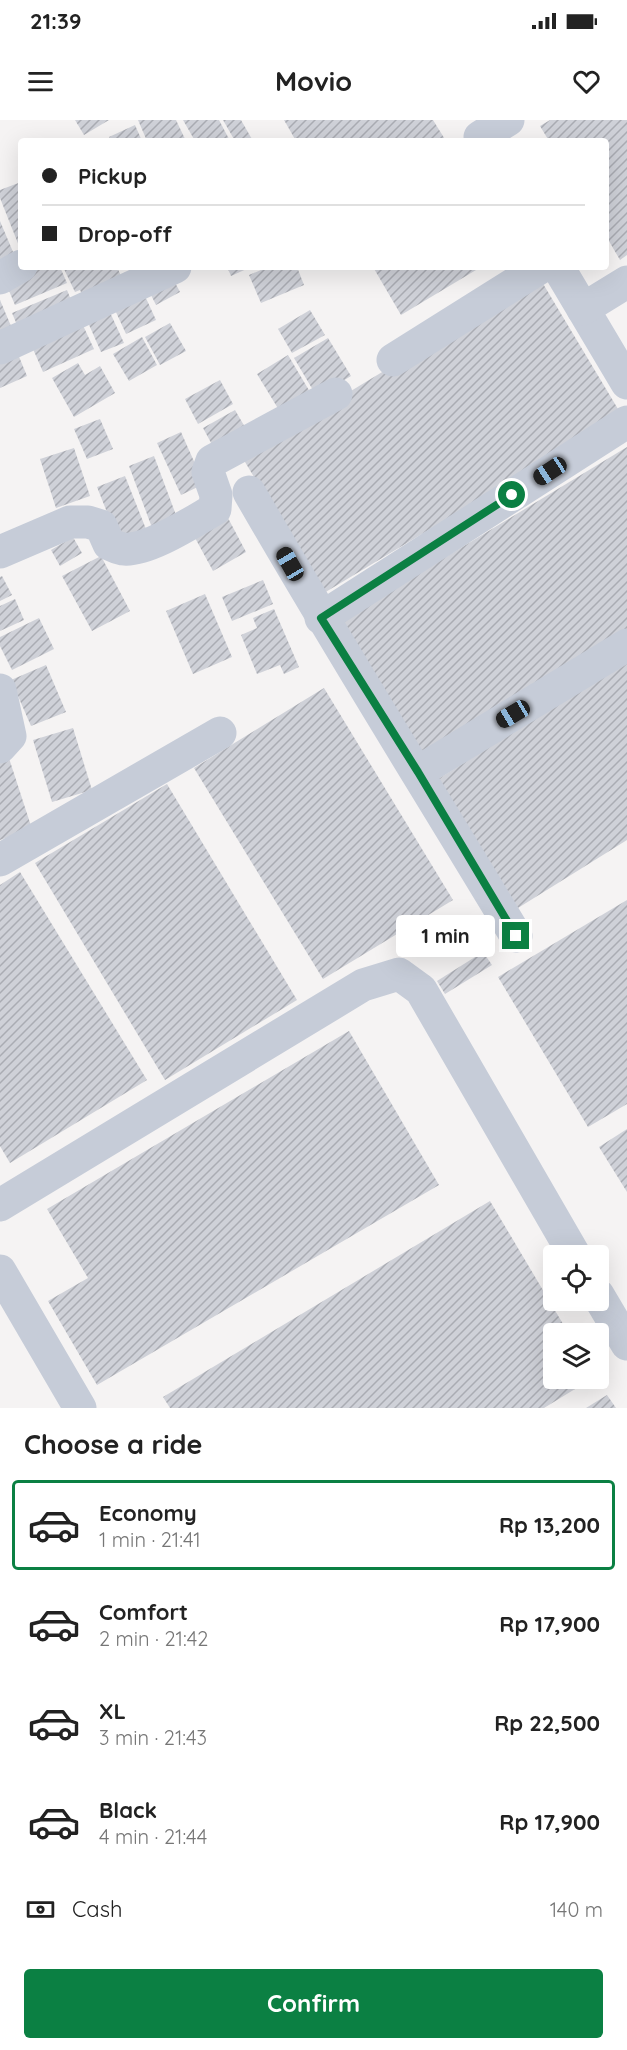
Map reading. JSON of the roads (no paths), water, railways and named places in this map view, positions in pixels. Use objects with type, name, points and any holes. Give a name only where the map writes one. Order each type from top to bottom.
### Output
[{"type":"street","points":[[478,133],[508,120]]},
{"type":"street","points":[[0,278],[18,268]]},
{"type":"street","points":[[0,348],[169,270]]},
{"type":"street","points":[[393,360],[536,270]]},
{"type":"street","points":[[560,270],[627,383]]},
{"type":"street","points":[[583,309],[627,282]]},
{"type":"street","points":[[0,552],[70,522],[88,522],[101,526],[109,544],[122,549],[138,548],[181,529],[215,508],[216,495],[208,472],[212,461],[336,394]]},
{"type":"street","points":[[321,618],[627,422]]},
{"type":"street","points":[[249,492],[321,618],[418,772],[516,936]]},
{"type":"street","points":[[418,772],[627,645]]},
{"type":"street","points":[[0,690],[5,741]]},
{"type":"street","points":[[0,860],[220,732]]},
{"type":"street","points":[[0,1205],[363,985],[399,974],[421,990],[569,1245]]},
{"type":"street","points":[[0,1271],[80,1408]]},
{"type":"street","points":[[607,1311],[627,1344]]}]
